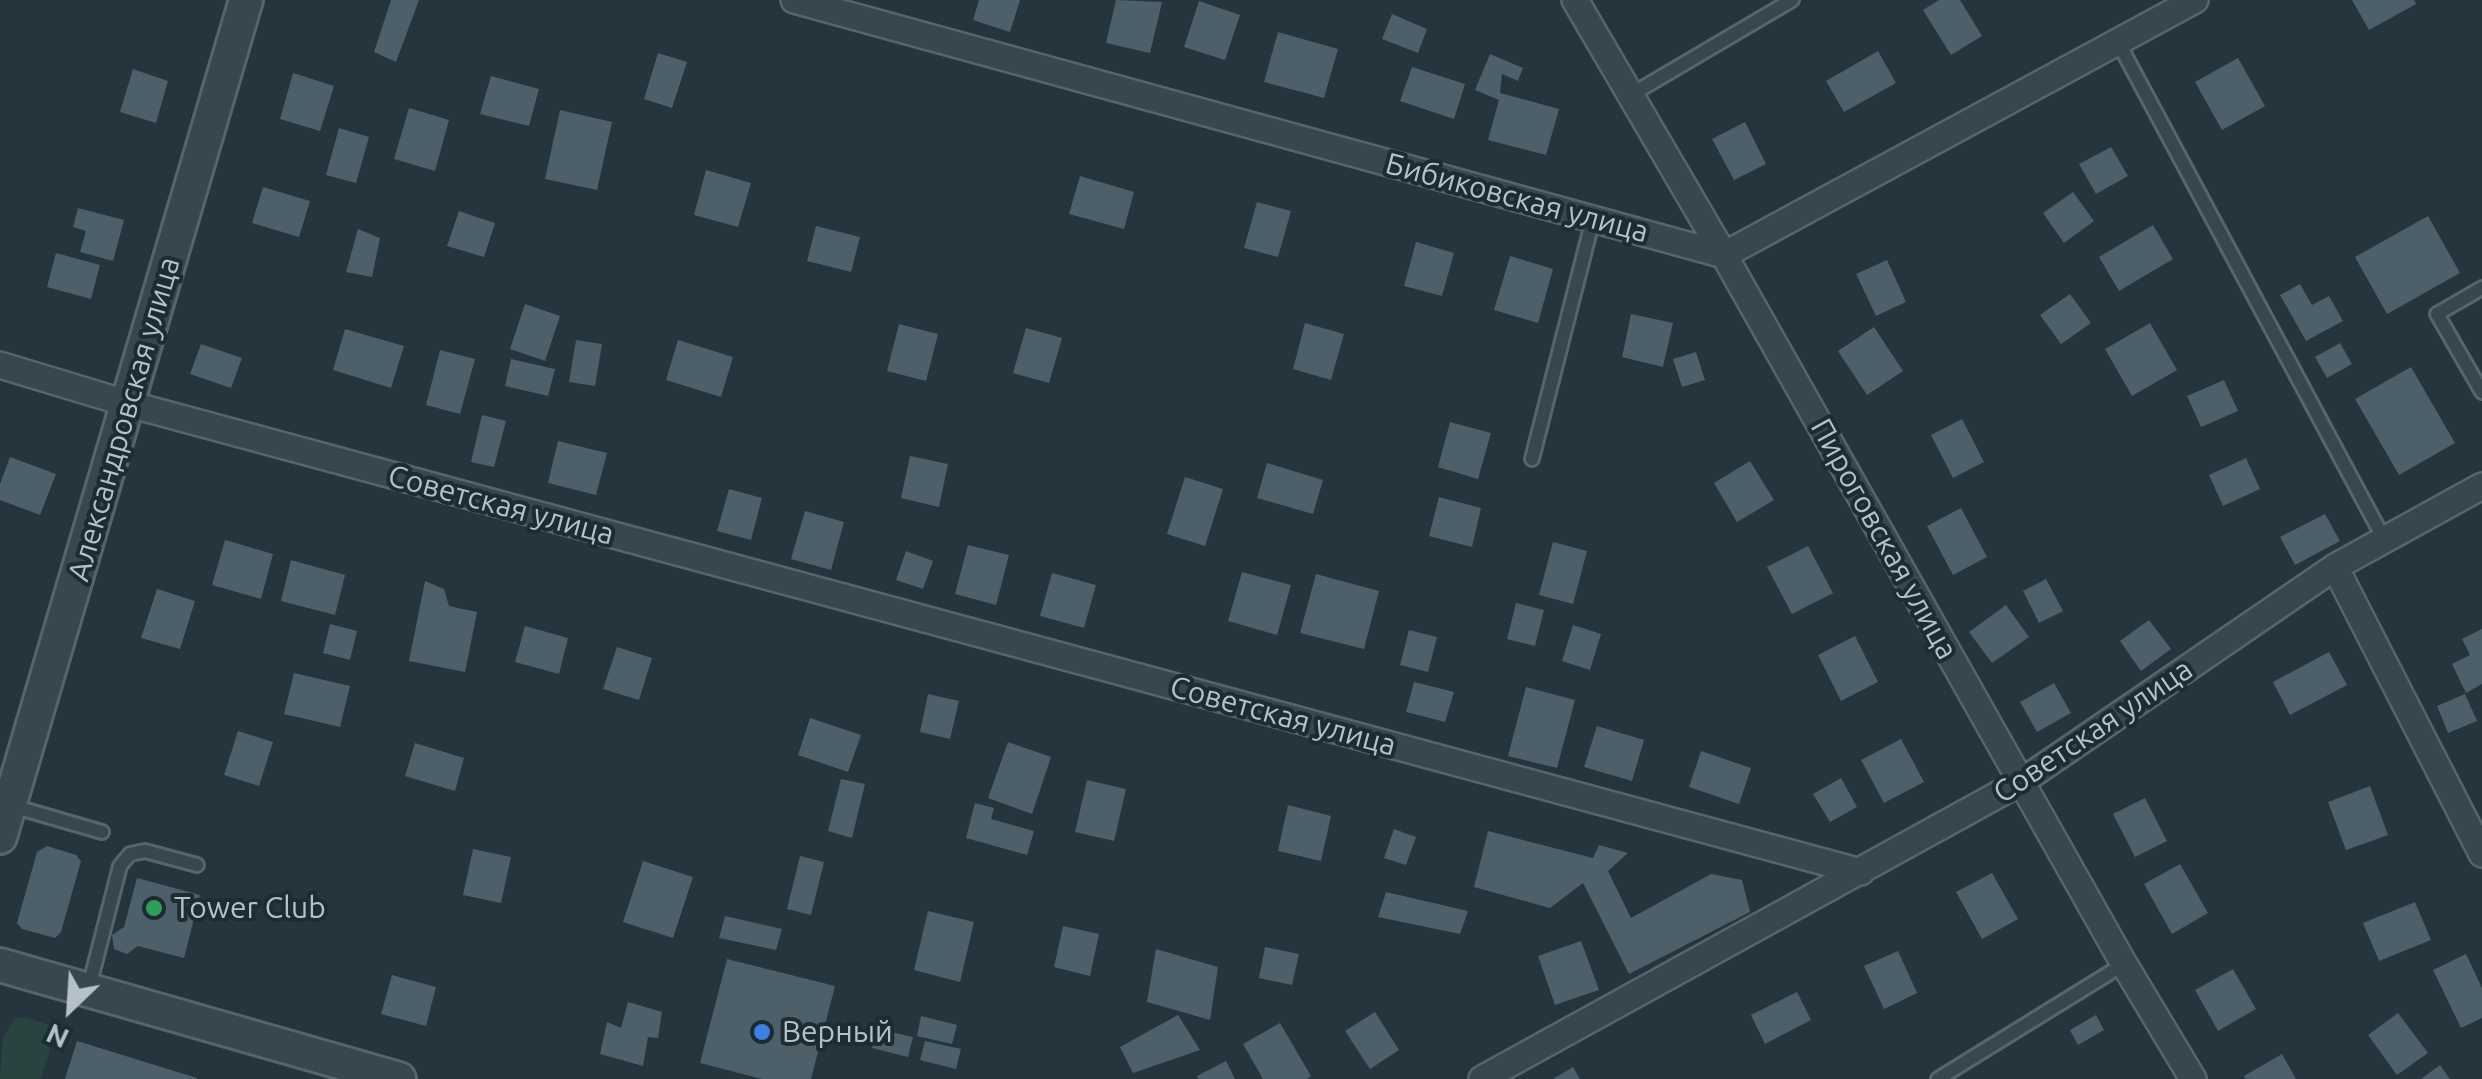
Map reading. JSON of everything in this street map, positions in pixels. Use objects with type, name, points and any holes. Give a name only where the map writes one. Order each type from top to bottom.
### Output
[{"type":"street","name":"Александровская улица","points":[[0,837],[246,0]]},
{"type":"street","name":"Бибиковская улица","points":[[794,0],[1724,255]]},
{"type":"street","name":"Пироговская улица","points":[[1575,0],[2193,1079]]},
{"type":"street","points":[[1724,255],[2195,0]]},
{"type":"street","name":"Советская улица","points":[[0,365],[129,404],[1861,872],[2022,782],[2335,567],[2482,486]]},
{"type":"street","points":[[2335,567],[2482,854]]},
{"type":"street","points":[[1482,1079],[1861,872]]},
{"type":"street","points":[[0,965],[399,1079]]},
{"type":"lane","points":[[1629,96],[1792,0]]},
{"type":"lane","points":[[2120,44],[2384,539]]},
{"type":"lane","points":[[1532,459],[1593,219]]},
{"type":"lane","points":[[2482,288],[2437,314],[2482,392]]},
{"type":"lane","points":[[10,805],[102,832]]},
{"type":"lane","points":[[88,990],[120,866],[130,854],[146,851],[197,865]]},
{"type":"lane","points":[[1938,1079],[2124,964]]},
{"type":"green space","points":[[23,1017],[57,1027],[41,1079],[0,1079],[3,1037],[15,1019]]},
{"type":"building","points":[[391,0],[419,0],[396,62],[374,52]]},
{"type":"building","points":[[979,0],[1020,0],[1010,32],[973,20]]},
{"type":"building","points":[[1116,0],[1162,2],[1150,53],[1106,43]]},
{"type":"building","points":[[1939,0],[1960,0],[1982,36],[1951,55],[1923,10]]},
{"type":"building","points":[[2352,0],[2414,0],[2416,4],[2369,30]]},
{"type":"building","points":[[1199,1],[1240,15],[1225,60],[1184,47]]},
{"type":"building","points":[[1392,14],[1427,29],[1418,53],[1382,39]]},
{"type":"building","points":[[1278,32],[1338,49],[1324,98],[1264,82]]},
{"type":"building","points":[[1878,51],[1896,83],[1844,112],[1826,81]]},
{"type":"building","points":[[658,53],[687,62],[672,108],[644,99]]},
{"type":"building","points":[[1490,54],[1523,68],[1518,81],[1502,74],[1500,93],[1559,109],[1546,155],[1488,140],[1499,100],[1475,90]]},
{"type":"building","points":[[2238,58],[2265,106],[2222,130],[2195,82]]},
{"type":"building","points":[[1412,67],[1465,84],[1454,119],[1400,101]]},
{"type":"building","points":[[133,69],[168,81],[156,123],[120,112]]},
{"type":"building","points":[[293,73],[334,86],[320,131],[280,119]]},
{"type":"building","points":[[491,76],[539,89],[529,126],[480,114]]},
{"type":"building","points":[[409,108],[449,120],[435,171],[394,159]]},
{"type":"building","points":[[560,110],[612,122],[597,190],[545,179]]},
{"type":"building","points":[[1745,122],[1766,164],[1734,180],[1712,139]]},
{"type":"building","points":[[339,128],[369,137],[356,183],[326,175]]},
{"type":"building","points":[[2111,147],[2128,176],[2096,194],[2079,164]]},
{"type":"building","points":[[706,170],[751,183],[738,227],[694,215]]},
{"type":"building","points":[[1080,176],[1134,192],[1124,229],[1069,214]]},
{"type":"building","points":[[263,187],[310,201],[299,237],[252,223]]},
{"type":"building","points":[[2073,192],[2094,221],[2064,243],[2043,213]]},
{"type":"building","points":[[1257,202],[1291,211],[1278,257],[1244,248]]},
{"type":"building","points":[[78,208],[124,220],[113,261],[80,252],[86,231],[73,227]]},
{"type":"building","points":[[459,211],[495,223],[484,257],[447,246]]},
{"type":"building","points":[[2428,216],[2460,273],[2387,314],[2355,257]]},
{"type":"building","points":[[2153,225],[2173,259],[2119,291],[2099,257]]},
{"type":"building","points":[[816,226],[860,237],[851,272],[807,261]]},
{"type":"building","points":[[358,229],[380,238],[372,277],[346,272]]},
{"type":"building","points":[[1416,242],[1454,253],[1442,296],[1404,286]]},
{"type":"building","points":[[56,253],[100,265],[91,299],[47,287]]},
{"type":"building","points":[[1510,256],[1553,269],[1538,323],[1494,310]]},
{"type":"building","points":[[1887,260],[1906,302],[1876,316],[1856,274]]},
{"type":"building","points":[[2300,284],[2312,305],[2329,296],[2343,321],[2306,341],[2280,295]]},
{"type":"building","points":[[2070,294],[2091,323],[2061,344],[2040,315]]},
{"type":"building","points":[[525,304],[560,316],[545,361],[510,349]]},
{"type":"building","points":[[1631,314],[1673,323],[1663,367],[1622,357]]},
{"type":"building","points":[[1305,323],[1344,334],[1331,380],[1293,369]]},
{"type":"building","points":[[2150,323],[2177,370],[2132,396],[2105,349]]},
{"type":"building","points":[[899,324],[938,334],[926,381],[887,371]]},
{"type":"building","points":[[1874,327],[1903,371],[1867,395],[1838,351]]},
{"type":"building","points":[[1026,328],[1062,338],[1049,383],[1013,373]]},
{"type":"building","points":[[345,329],[404,346],[391,388],[333,370]]},
{"type":"building","points":[[576,340],[602,344],[595,386],[569,382]]},
{"type":"building","points":[[678,340],[733,357],[721,397],[666,380]]},
{"type":"building","points":[[2340,343],[2352,364],[2327,378],[2315,357]]},
{"type":"building","points":[[201,344],[242,358],[231,388],[190,374]]},
{"type":"building","points":[[440,350],[475,359],[460,414],[426,405]]},
{"type":"building","points":[[1696,352],[1705,380],[1682,387],[1673,359]]},
{"type":"building","points":[[511,359],[555,369],[548,396],[505,386]]},
{"type":"building","points":[[2411,367],[2455,443],[2399,475],[2355,399]]},
{"type":"building","points":[[2224,380],[2238,411],[2201,427],[2187,396]]},
{"type":"building","points":[[482,415],[506,421],[494,467],[471,462]]},
{"type":"building","points":[[1962,419],[1984,462],[1953,478],[1931,435]]},
{"type":"building","points":[[1450,422],[1491,433],[1478,479],[1438,467]]},
{"type":"building","points":[[558,441],[607,453],[596,495],[548,483]]},
{"type":"building","points":[[910,456],[948,464],[939,507],[901,498]]},
{"type":"building","points":[[10,457],[56,474],[40,515],[0,500],[0,484]]},
{"type":"building","points":[[2246,458],[2260,489],[2223,506],[2209,475]]},
{"type":"building","points":[[1750,461],[1774,500],[1737,522],[1714,483]]},
{"type":"building","points":[[1267,463],[1323,480],[1313,514],[1257,498]]},
{"type":"building","points":[[1185,477],[1223,489],[1205,546],[1167,534]]},
{"type":"building","points":[[729,489],[762,498],[751,540],[717,531]]},
{"type":"building","points":[[1439,497],[1481,508],[1472,547],[1429,536]]},
{"type":"building","points":[[1961,508],[1987,557],[1953,575],[1927,526]]},
{"type":"building","points":[[805,511],[844,522],[831,570],[791,559]]},
{"type":"building","points":[[2325,514],[2340,541],[2295,565],[2280,537]]},
{"type":"building","points":[[225,540],[273,554],[261,599],[212,585]]},
{"type":"building","points":[[1553,542],[1587,551],[1573,604],[1539,595]]},
{"type":"building","points":[[968,545],[1009,555],[996,605],[955,594]]},
{"type":"building","points":[[1808,546],[1833,593],[1792,614],[1767,567]]},
{"type":"building","points":[[906,551],[933,561],[923,589],[896,580]]},
{"type":"building","points":[[291,560],[345,575],[335,615],[281,601]]},
{"type":"building","points":[[1242,572],[1291,585],[1277,635],[1228,621]]},
{"type":"building","points":[[1052,573],[1096,585],[1084,628],[1040,616]]},
{"type":"building","points":[[1316,574],[1379,591],[1364,649],[1300,633]]},
{"type":"building","points":[[2046,579],[2063,611],[2039,623],[2023,591]]},
{"type":"building","points":[[425,581],[444,589],[449,606],[477,612],[465,672],[409,661]]},
{"type":"building","points":[[157,589],[195,601],[180,649],[141,638]]},
{"type":"building","points":[[1516,603],[1544,610],[1535,646],[1507,639]]},
{"type":"building","points":[[2006,605],[2029,637],[1992,663],[1969,632]]},
{"type":"building","points":[[2149,620],[2171,649],[2141,671],[2120,641]]},
{"type":"building","points":[[330,624],[357,631],[350,660],[323,653]]},
{"type":"building","points":[[1573,625],[1601,634],[1590,670],[1562,661]]},
{"type":"building","points":[[525,626],[568,638],[559,674],[515,662]]},
{"type":"building","points":[[2482,629],[2482,684],[2466,693],[2452,664],[2470,655],[2462,639]]},
{"type":"building","points":[[1409,630],[1437,637],[1428,672],[1400,665]]},
{"type":"building","points":[[1855,636],[1878,682],[1841,701],[1818,655]]},
{"type":"building","points":[[617,647],[652,658],[639,700],[603,689]]},
{"type":"building","points":[[2329,652],[2347,685],[2290,715],[2273,682]]},
{"type":"building","points":[[294,673],[350,686],[340,727],[284,714]]},
{"type":"building","points":[[1414,682],[1454,692],[1445,722],[1406,712]]},
{"type":"building","points":[[2054,683],[2071,713],[2037,732],[2020,702]]},
{"type":"building","points":[[1526,687],[1575,700],[1557,768],[1508,756]]},
{"type":"building","points":[[928,694],[959,701],[950,739],[920,732]]},
{"type":"building","points":[[2465,694],[2477,721],[2448,733],[2437,706]]},
{"type":"building","points":[[810,718],[861,735],[848,772],[798,755]]},
{"type":"building","points":[[1597,726],[1644,740],[1632,781],[1584,767]]},
{"type":"building","points":[[238,731],[273,742],[259,786],[224,775]]},
{"type":"building","points":[[1901,739],[1924,782],[1884,803],[1861,760]]},
{"type":"building","points":[[1008,742],[1051,757],[1032,814],[988,798]]},
{"type":"building","points":[[415,743],[464,758],[455,791],[405,776]]},
{"type":"building","points":[[1701,751],[1751,768],[1739,804],[1689,787]]},
{"type":"building","points":[[1841,778],[1857,807],[1830,822],[1813,794]]},
{"type":"building","points":[[841,779],[865,784],[852,838],[828,831]]},
{"type":"building","points":[[1087,780],[1126,789],[1114,841],[1075,832]]},
{"type":"building","points":[[2370,786],[2388,835],[2346,850],[2328,802]]},
{"type":"building","points":[[2145,798],[2167,841],[2135,857],[2113,814]]},
{"type":"building","points":[[975,803],[994,808],[991,819],[1034,831],[1027,855],[966,838]]},
{"type":"building","points":[[1288,805],[1331,816],[1321,861],[1278,851]]},
{"type":"building","points":[[1394,829],[1416,837],[1406,865],[1384,858]]},
{"type":"building","points":[[1488,831],[1593,858],[1599,845],[1628,853],[1608,871],[1631,918],[1711,874],[1742,880],[1750,912],[1629,974],[1583,883],[1550,908],[1474,887]]},
{"type":"building","points":[[47,846],[76,855],[81,861],[61,932],[55,938],[22,929],[17,923],[37,852]]},
{"type":"building","points":[[473,849],[511,857],[501,903],[463,895]]},
{"type":"building","points":[[800,856],[824,862],[811,915],[787,909]]},
{"type":"building","points":[[643,861],[693,877],[673,938],[623,922]]},
{"type":"building","points":[[2180,864],[2208,913],[2172,934],[2144,884]]},
{"type":"building","points":[[1992,873],[2018,919],[1982,939],[1956,892]]},
{"type":"building","points":[[137,878],[200,895],[184,958],[138,946],[127,954],[114,949],[112,935],[124,927]]},
{"type":"building","points":[[1386,892],[1468,911],[1460,934],[1378,917]]},
{"type":"building","points":[[2415,902],[2431,940],[2379,961],[2363,923]]},
{"type":"building","points":[[928,911],[974,922],[960,982],[914,970]]},
{"type":"building","points":[[725,916],[782,929],[776,950],[719,938]]},
{"type":"building","points":[[1063,926],[1099,934],[1090,976],[1054,967]]},
{"type":"building","points":[[1581,941],[1599,990],[1555,1005],[1538,956]]},
{"type":"building","points":[[1265,947],[1299,954],[1292,985],[1259,978]]},
{"type":"building","points":[[1156,949],[1218,967],[1210,1020],[1147,1002]]},
{"type":"building","points":[[1898,951],[1917,993],[1884,1009],[1864,966]]},
{"type":"building","points":[[2466,954],[2482,988],[2482,1018],[2461,1028],[2433,970]]},
{"type":"building","points":[[727,959],[835,986],[811,1079],[762,1079],[700,1063]]},
{"type":"building","points":[[2233,969],[2256,1009],[2218,1031],[2195,990]]},
{"type":"building","points":[[392,975],[436,987],[426,1026],[381,1014]]},
{"type":"building","points":[[1797,992],[1811,1020],[1765,1044],[1751,1015]]},
{"type":"building","points":[[628,1002],[662,1012],[658,1038],[648,1037],[643,1066],[600,1054],[607,1022],[621,1028]]},
{"type":"building","points":[[1375,1012],[1399,1050],[1370,1069],[1345,1031]]},
{"type":"building","points":[[2398,1013],[2428,1053],[2397,1075],[2368,1035]]},
{"type":"building","points":[[1178,1015],[1200,1050],[1133,1073],[1120,1047]]},
{"type":"building","points":[[2096,1015],[2104,1030],[2078,1045],[2070,1030]]},
{"type":"building","points":[[921,1016],[957,1025],[952,1044],[917,1036]]},
{"type":"building","points":[[1280,1023],[1311,1076],[1307,1079],[1263,1079],[1243,1044]]},
{"type":"building","points":[[877,1029],[913,1037],[908,1057],[872,1048]]},
{"type":"building","points":[[77,1041],[197,1078],[197,1079],[65,1079]]},
{"type":"building","points":[[925,1041],[961,1049],[956,1069],[920,1060]]},
{"type":"building","points":[[2282,1054],[2296,1079],[2244,1076]]},
{"type":"building","points":[[1226,1061],[1235,1079],[1198,1079],[1197,1076]]},
{"type":"building","points":[[2440,1065],[2450,1079],[2421,1079]]},
{"type":"building","points":[[1573,1067],[1580,1079],[1553,1079]]},
{"type":"place","name":"Tower Club","points":[[154,908]]},
{"type":"place","name":"Верный","points":[[762,1032]]}]
